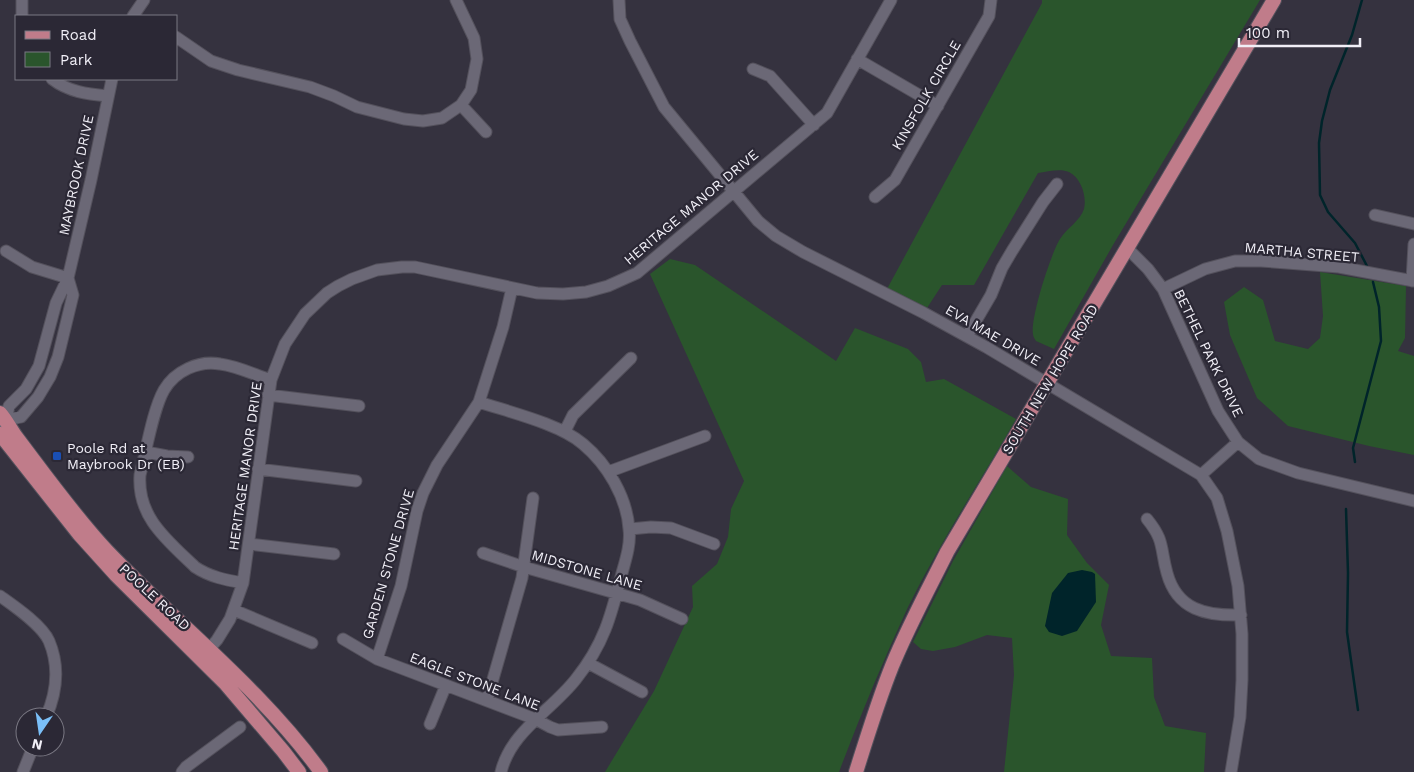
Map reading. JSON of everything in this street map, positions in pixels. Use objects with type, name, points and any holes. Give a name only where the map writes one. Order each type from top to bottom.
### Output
[{"type":"main road","name":"SOUTH NEW HOPE ROAD","points":[[856,772],[892,666],[947,552],[1274,0]]},
{"type":"main road","name":"POOLE ROAD","points":[[2,419],[106,550],[205,653],[299,772]]},
{"type":"main road","name":"POOLE ROAD","points":[[0,434],[79,534],[116,575],[264,703],[321,772]]},
{"type":"street","points":[[22,0],[22,15]]},
{"type":"street","points":[[135,15],[144,0]]},
{"type":"street","points":[[178,38],[211,61],[262,77],[310,87],[356,107],[388,116],[423,121],[442,118],[461,106],[471,90],[477,59],[474,38],[456,0]]},
{"type":"street","name":"EVA MAE DRIVE","points":[[619,0],[620,19],[664,107],[758,221],[789,244],[967,336],[1201,475],[1217,498],[1227,531],[1238,586],[1241,615],[1242,680],[1240,717],[1231,772]]},
{"type":"street","name":"HERITAGE MANOR DRIVE","points":[[205,653],[221,634],[234,610],[243,583],[271,380],[285,344],[305,314],[327,293],[358,276],[388,268],[415,267],[512,288],[550,294],[576,294],[595,290],[637,273],[826,113],[891,0]]},
{"type":"street","name":"KINSFOLK CIRCLE","points":[[874,197],[895,180],[989,16],[991,0]]},
{"type":"street","points":[[857,59],[938,106]]},
{"type":"street","points":[[753,69],[770,76],[814,125]]},
{"type":"street","points":[[53,80],[77,92],[108,96]]},
{"type":"street","name":"MAYBROOK DRIVE","points":[[2,419],[9,406],[26,389],[39,366],[56,303],[68,278],[112,80]]},
{"type":"street","points":[[461,106],[486,132]]},
{"type":"street","points":[[967,336],[991,296],[1002,268],[1012,251],[1042,202],[1057,184]]},
{"type":"street","points":[[1375,215],[1414,224]]},
{"type":"street","points":[[1413,281],[1414,244]]},
{"type":"street","name":"BETHEL PARK DRIVE","points":[[1128,249],[1148,269],[1163,290],[1218,411],[1238,442],[1260,459],[1298,473],[1414,502]]},
{"type":"street","points":[[6,251],[16,259],[32,267],[68,278]]},
{"type":"street","name":"MARTHA STREET","points":[[1163,290],[1172,283],[1204,269],[1235,261],[1261,260],[1340,268],[1413,281]]},
{"type":"street","name":"GARDEN STONE DRIVE","points":[[377,659],[401,586],[422,493],[437,465],[479,402],[504,327],[512,288]]},
{"type":"street","points":[[565,431],[573,415],[631,358]]},
{"type":"street","points":[[243,583],[210,575],[195,567],[152,522],[142,502],[140,484],[146,452],[162,394],[169,382],[187,369],[201,364],[219,363],[271,380]]},
{"type":"street","points":[[268,395],[359,406]]},
{"type":"street","points":[[479,402],[565,431],[584,444],[608,472],[624,503],[630,530],[627,554],[617,594],[607,627],[597,649],[575,681],[535,719],[511,746],[501,772]]},
{"type":"street","points":[[608,472],[705,436]]},
{"type":"street","points":[[1201,475],[1238,442]]},
{"type":"street","points":[[146,452],[188,457]]},
{"type":"street","points":[[258,469],[356,481]]},
{"type":"street","points":[[487,700],[524,567],[533,498]]},
{"type":"street","points":[[1147,519],[1157,530],[1172,586],[1184,601],[1194,608],[1211,615],[1241,615]]},
{"type":"street","points":[[630,530],[651,527],[670,528],[714,544]]},
{"type":"street","points":[[249,544],[334,554]]},
{"type":"street","name":"MIDSTONE LANE","points":[[483,553],[524,567],[640,600],[682,618]]},
{"type":"street","points":[[0,596],[40,628],[49,640],[56,680],[56,693],[50,707]]},
{"type":"street","points":[[234,610],[312,643]]},
{"type":"street","name":"EAGLE STONE LANE","points":[[343,639],[377,659],[487,700],[558,730],[602,726]]},
{"type":"street","points":[[588,662],[642,692]]},
{"type":"street","points":[[430,724],[446,685]]},
{"type":"street","points":[[182,772],[240,727]]},
{"type":"street","points":[[22,772],[29,757]]},
{"type":"green space","points":[[1042,0],[1260,0],[1113,245],[1054,349],[1036,341],[1033,335],[1033,326],[1042,286],[1056,246],[1063,235],[1080,217],[1084,209],[1085,199],[1080,183],[1069,172],[1058,170],[1038,173],[974,285],[942,285],[927,308],[887,289]]},
{"type":"green space","points":[[670,259],[695,265],[836,361],[855,328],[908,349],[921,362],[926,382],[944,379],[1016,419],[920,583],[872,689],[839,772],[605,772],[654,691],[693,607],[692,586],[717,564],[728,537],[731,509],[744,481],[650,274]]},
{"type":"green space","points":[[1320,272],[1406,286],[1405,338],[1398,351],[1414,356],[1414,455],[1288,426],[1257,398],[1230,335],[1224,302],[1244,287],[1263,300],[1275,341],[1308,349],[1320,338],[1323,316]]},
{"type":"green space","points":[[1007,466],[1031,487],[1068,499],[1067,535],[1087,563],[1109,585],[1101,625],[1111,656],[1152,658],[1154,697],[1165,726],[1206,733],[1204,772],[1004,772],[1014,675],[1012,638],[987,635],[955,647],[933,651],[921,649],[913,642],[953,561]]},
{"type":"shaded area","points":[[1082,570],[1095,574],[1096,602],[1077,631],[1062,636],[1049,632],[1045,626],[1052,593],[1068,573]]},
{"type":"waterway","points":[[1362,0],[1352,35],[1330,90],[1322,121],[1319,143],[1320,195],[1328,212],[1355,243],[1367,266]]},
{"type":"waterway","points":[[1355,462],[1353,448],[1381,341],[1379,307],[1373,282]]},
{"type":"waterway","points":[[1346,509],[1347,632],[1358,710]]},
{"type":"place","name":"Poole Rd at Maybrook Dr (EB)","points":[[57,456]]}]
